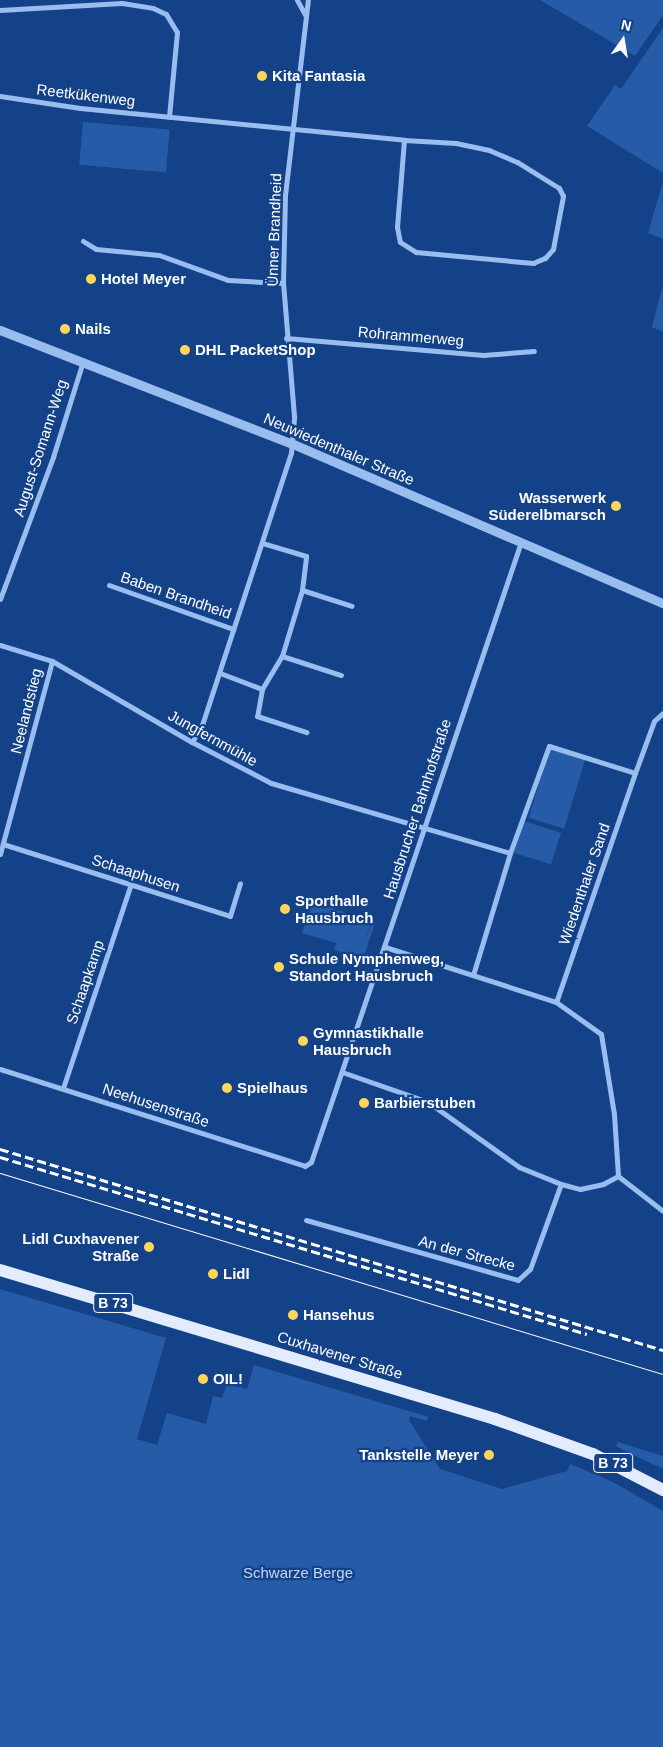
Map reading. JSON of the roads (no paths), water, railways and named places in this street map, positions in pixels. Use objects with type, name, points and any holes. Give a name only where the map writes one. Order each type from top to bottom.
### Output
[{"type":"main road","name":"Cuxhavener Straße","points":[[0,1270],[495,1419],[594,1454],[663,1490]]},
{"type":"street","points":[[297,0],[306,16]]},
{"type":"street","name":"Ünner Brandheid","points":[[293,444],[294,416],[286,338],[284,283],[285,195],[308,0]]},
{"type":"street","points":[[0,10],[122,3],[144,5],[166,14],[177,32],[169,117]]},
{"type":"street","name":"Reetkükenweg","points":[[0,96],[54,105],[292,130],[456,143],[489,150],[517,162],[559,188],[563,196],[553,249],[545,258],[532,263],[416,252],[400,242],[397,227],[404,140]]},
{"type":"street","points":[[83,240],[96,249],[159,256],[228,280],[284,283]]},
{"type":"street","name":"Neuwiedenthaler Straße","points":[[0,330],[293,444],[663,603]]},
{"type":"street","name":"Rohrammerweg","points":[[286,338],[483,355],[534,351]]},
{"type":"street","name":"August-Somann-Weg","points":[[0,599],[50,465],[83,361]]},
{"type":"street","name":"Baben Brandheid","points":[[192,742],[202,725],[220,673],[293,444]]},
{"type":"street","name":"Hausbrucher Bahnhofstraße","points":[[305,1166],[313,1159],[521,542]]},
{"type":"street","points":[[262,543],[306,556],[302,590],[282,656],[262,689],[257,716],[306,732]]},
{"type":"street","name":"Baben Brandheid","points":[[109,585],[234,629]]},
{"type":"street","points":[[302,590],[352,606]]},
{"type":"street","name":"Jungfernmühle","points":[[0,645],[52,661],[192,742],[271,784],[424,830]]},
{"type":"street","points":[[282,656],[341,675]]},
{"type":"street","name":"Neelandstieg","points":[[0,854],[52,661]]},
{"type":"street","points":[[220,673],[262,689]]},
{"type":"street","name":"Wiedenthaler Sand","points":[[556,1002],[654,721],[663,713]]},
{"type":"street","points":[[473,975],[510,853],[549,746],[635,773]]},
{"type":"street","points":[[424,830],[510,853]]},
{"type":"street","name":"Schaaphusen","points":[[3,844],[230,916],[240,883]]},
{"type":"street","name":"Schaapkamp","points":[[63,1088],[131,884]]},
{"type":"street","points":[[385,947],[556,1002],[600,1034],[614,1114],[618,1176],[663,1211]]},
{"type":"street","name":"Neehusenstraße","points":[[0,1068],[305,1166]]},
{"type":"street","points":[[342,1072],[428,1102],[519,1167],[561,1184],[580,1189],[603,1184],[618,1176]]},
{"type":"street","name":"An der Strecke","points":[[306,1220],[518,1280],[530,1269],[561,1184]]},
{"type":"tram line","points":[[0,1173],[663,1374]]},
{"type":"railway","points":[[0,1149],[663,1350]]},
{"type":"railway","points":[[0,1157],[587,1334]]},
{"type":"place","name":"Kita Fantasia","points":[[262,76]]},
{"type":"place","name":"Hotel Meyer","points":[[91,279]]},
{"type":"place","name":"Nails","points":[[65,329]]},
{"type":"place","name":"DHL PacketShop","points":[[185,350]]},
{"type":"place","name":"Wasserwerk Süderelbmarsch","points":[[616,506]]},
{"type":"place","name":"Sporthalle Hausbruch","points":[[285,909]]},
{"type":"place","name":"Schule Nymphenweg, Standort Hausbruch","points":[[279,967]]},
{"type":"place","name":"Gymnastikhalle Hausbruch","points":[[303,1041]]},
{"type":"place","name":"Spielhaus","points":[[227,1088]]},
{"type":"place","name":"Barbierstuben","points":[[364,1103]]},
{"type":"place","name":"Lidl Cuxhavener Straße","points":[[149,1247]]},
{"type":"place","name":"Lidl","points":[[213,1274]]},
{"type":"place","name":"Hansehus","points":[[293,1315]]},
{"type":"place","name":"OIL!","points":[[203,1379]]},
{"type":"place","name":"Tankstelle Meyer","points":[[489,1455]]},
{"type":"park label","name":"Schwarze Berge","points":[[298,1573]]}]
